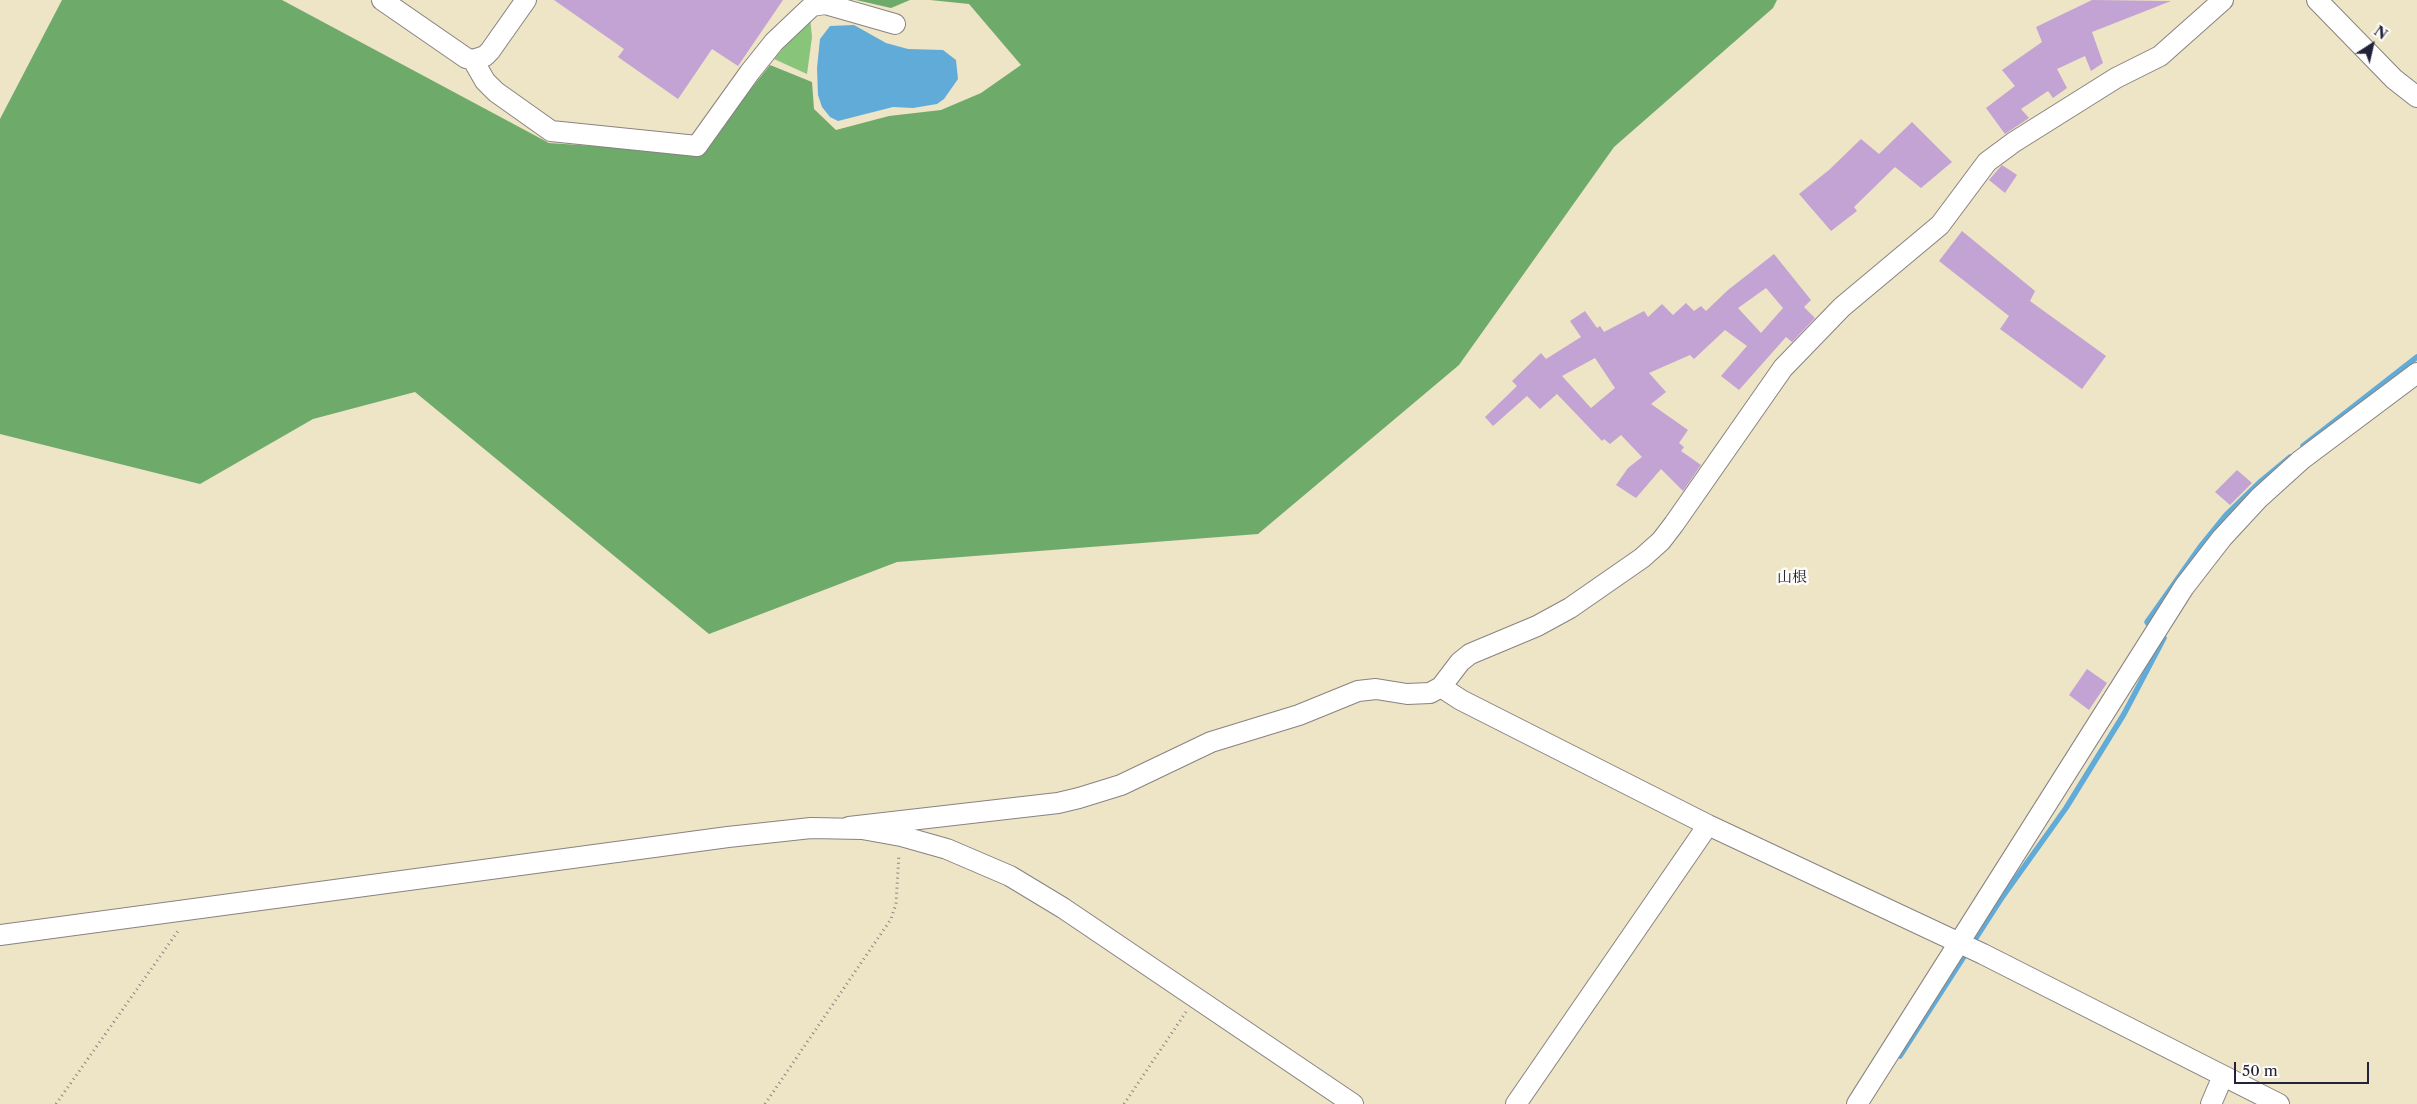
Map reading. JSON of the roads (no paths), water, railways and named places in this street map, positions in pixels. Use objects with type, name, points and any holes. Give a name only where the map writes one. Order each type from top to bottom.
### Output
[{"type":"street","points":[[382,0],[466,58],[474,60],[485,56],[490,51],[526,0]]},
{"type":"street","points":[[0,935],[728,837],[810,828],[848,827],[1079,798],[1121,785],[1211,742],[1299,715],[1358,691],[1376,689],[1407,694],[1430,693],[1441,687],[1460,662],[1470,654],[1537,626],[1570,608],[1642,558],[1661,541],[1674,524],[1783,368],[1842,307],[1940,224],[1987,162],[2014,142],[2116,78],[2160,56],[2223,0]]},
{"type":"street","points":[[2316,0],[2394,80],[2417,97]]},
{"type":"street","points":[[474,60],[485,81],[496,92],[551,131],[698,146],[750,72],[774,42],[812,6],[824,4],[895,24]]},
{"type":"street","points":[[1857,1104],[1967,947],[2132,668],[2184,587],[2222,538],[2259,498],[2301,460],[2417,373]]},
{"type":"street","points":[[1441,687],[1461,700],[1708,825],[1967,947],[2279,1104]]},
{"type":"street","points":[[1516,1104],[1708,825]]},
{"type":"street","points":[[848,827],[900,836],[946,849],[1010,876],[1063,908],[1353,1104]]},
{"type":"street","points":[[2211,1104],[2223,1076]]},
{"type":"water","points":[[854,25],[886,43],[908,49],[943,50],[956,60],[958,79],[944,99],[937,104],[913,108],[893,107],[838,121],[830,117],[822,107],[818,95],[817,68],[820,39],[830,26]]},
{"type":"waterway","points":[[2303,446],[2417,357]]},
{"type":"waterway","points":[[2149,625],[2147,622],[2200,547],[2226,515],[2261,481],[2290,457]]},
{"type":"waterway","points":[[1900,1056],[2001,899],[2066,808],[2124,714],[2164,638],[2161,636]]},
{"type":"district","name":"山根","points":[[1792,578]]}]
